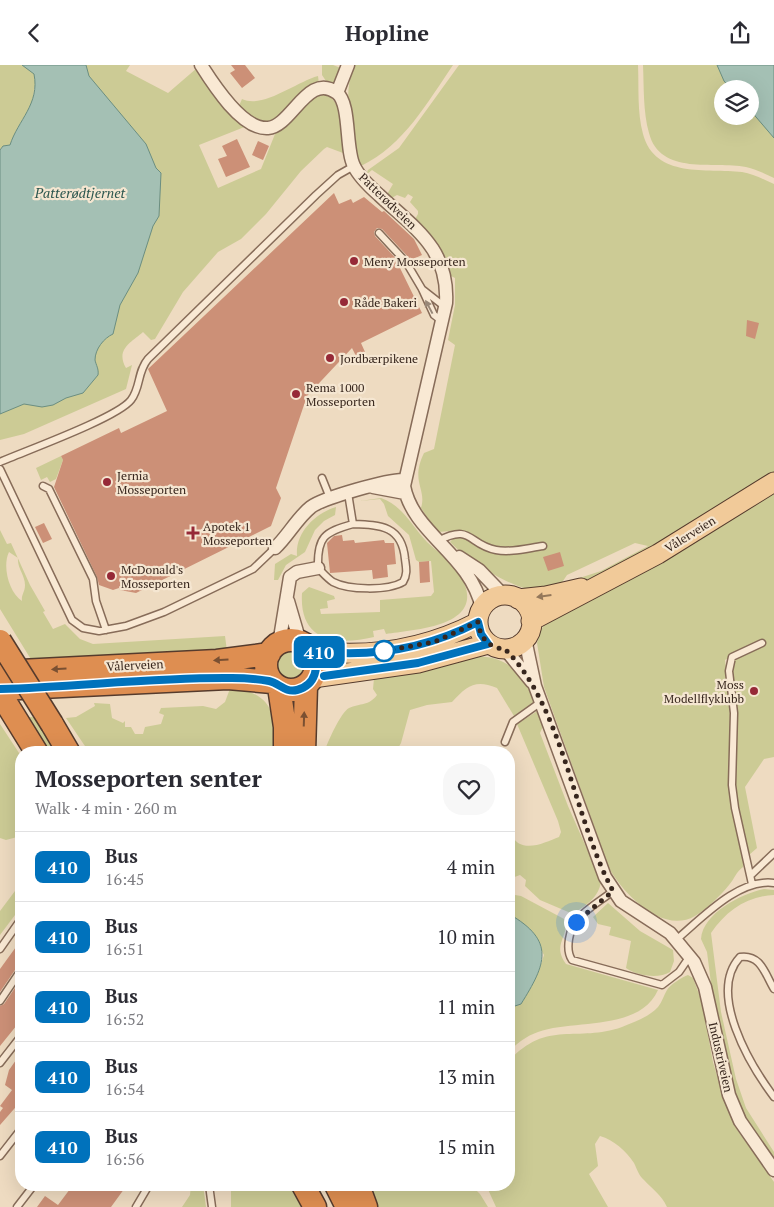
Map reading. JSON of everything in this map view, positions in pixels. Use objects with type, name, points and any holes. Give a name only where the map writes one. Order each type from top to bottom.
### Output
[{"type":"highway","points":[[0,641],[66,746]]},
{"type":"highway","name":"Vålerveien","points":[[0,672],[217,661],[290,647]]},
{"type":"highway","points":[[285,746],[285,727],[275,684],[266,668],[290,647],[316,664],[309,682],[304,746]]},
{"type":"highway","name":"Vålerveien","points":[[0,689],[228,678],[275,684]]},
{"type":"highway","points":[[275,684],[292,691],[309,682]]},
{"type":"highway","points":[[0,693],[33,746]]},
{"type":"highway","points":[[306,1191],[315,1207]]},
{"type":"highway","points":[[339,1191],[347,1207]]},
{"type":"highway","points":[[360,1191],[366,1207]]},
{"type":"main road","name":"Vålerveien","points":[[528,630],[604,581],[658,554],[774,482]]},
{"type":"main road","name":"Vålerveien","points":[[511,597],[546,596],[604,581]]},
{"type":"main road","points":[[309,682],[418,663],[497,646],[516,646],[528,630],[527,609],[511,597],[492,599],[480,615],[481,634],[497,646]]},
{"type":"main road","name":"Vålerveien","points":[[290,647],[350,654],[394,650],[447,637],[480,615]]},
{"type":"street","points":[[201,65],[219,92],[232,107],[258,127],[270,128],[280,123],[304,97],[315,90],[329,90],[337,93],[348,65]]},
{"type":"street","name":"Patterødveien","points":[[337,93],[343,103],[354,166],[373,189],[425,237],[436,251],[446,285],[442,321],[404,480],[405,493],[419,518],[438,541],[479,570],[511,597]]},
{"type":"street","points":[[275,548],[306,512],[330,498],[374,487],[384,481],[404,480]]},
{"type":"street","points":[[374,487],[405,493]]},
{"type":"street","name":"Patterødveien","points":[[451,552],[471,579],[480,615]]},
{"type":"street","points":[[290,647],[287,598],[290,577],[297,572],[318,568]]},
{"type":"street","points":[[287,598],[290,647]]},
{"type":"street","name":"Industriveien","points":[[528,630],[535,686],[593,847],[613,891],[639,914],[676,939],[690,956],[705,987],[729,1095],[740,1121],[758,1150],[774,1170]]},
{"type":"street","name":"Industriveien","points":[[497,646],[535,686]]},
{"type":"lane","points":[[0,462],[77,430],[127,405],[137,391],[141,367],[148,359],[316,195],[338,175],[354,166]]},
{"type":"lane","points":[[379,233],[406,262],[422,289],[434,315],[442,321]]},
{"type":"lane","points":[[422,289],[445,307]]},
{"type":"lane","points":[[0,469],[72,620],[83,628],[106,630],[126,626],[164,612],[253,569],[275,548]]},
{"type":"lane","points":[[322,478],[330,498]]},
{"type":"lane","points":[[43,486],[49,489],[93,579],[96,601],[106,630]]},
{"type":"lane","points":[[348,493],[353,524]]},
{"type":"lane","points":[[353,524],[377,525],[397,536],[404,549],[407,571],[403,582],[393,586],[362,588],[348,586],[327,578],[318,568],[320,543],[325,535],[334,529],[353,524]]},
{"type":"lane","points":[[438,541],[458,533],[467,535],[487,548],[500,551],[543,546]]},
{"type":"lane","points":[[752,884],[752,874],[735,808],[732,785],[734,713],[729,671],[732,657],[762,643]]},
{"type":"lane","points":[[505,742],[513,722],[542,702]]},
{"type":"lane","points":[[752,874],[774,853]]},
{"type":"lane","points":[[676,939],[731,896],[752,884],[774,883]]},
{"type":"lane","points":[[613,891],[578,919],[568,946],[568,953],[572,960],[662,985],[679,972],[690,956]]},
{"type":"lane","points":[[0,949],[15,928]]},
{"type":"lane","points":[[774,989],[758,960],[749,955],[740,957],[728,977],[728,997],[735,1025],[753,1065],[774,1097]]},
{"type":"lane","points":[[0,1001],[15,979]]},
{"type":"lane","points":[[0,1063],[15,1044]]},
{"type":"lane","points":[[0,1156],[15,1137]]},
{"type":"lane","points":[[17,1207],[29,1191]]},
{"type":"lane","points":[[136,1207],[145,1191]]},
{"type":"lane","points":[[210,1191],[212,1207]]},
{"type":"shaded area","points":[[0,65],[44,65],[34,89],[33,103],[10,145],[2,147],[0,150]]},
{"type":"shaded area","points":[[86,65],[130,65],[126,71],[168,93],[197,68],[247,126],[199,145],[218,188],[261,169],[277,129],[303,103],[323,93],[336,103],[340,110],[344,136],[343,153],[327,147],[324,149],[301,171],[266,214],[241,239],[218,252],[183,292],[155,339],[151,340],[143,332],[126,347],[122,356],[123,361],[126,368],[132,365],[126,389],[24,434],[0,440],[0,385],[113,334],[114,327]]},
{"type":"shaded area","points":[[322,65],[333,65],[341,68],[333,84],[328,84],[322,75]]},
{"type":"shaded area","points":[[354,65],[453,65],[424,108],[402,135],[390,147],[361,166],[359,165],[351,127],[348,102],[348,90]]},
{"type":"shaded area","points":[[459,65],[638,65],[641,126],[649,148],[659,158],[670,165],[684,168],[742,172],[774,184],[774,472],[657,545],[591,578],[561,587],[534,590],[513,584],[489,572],[457,549],[450,542],[455,536],[465,538],[487,550],[497,553],[532,550],[532,545],[496,548],[461,530],[439,532],[421,508],[422,495],[418,471],[424,453],[434,449],[455,345],[448,340],[455,305],[455,278],[449,275],[443,259],[435,246],[414,221],[418,211],[410,202],[413,197],[408,194],[405,198],[397,195],[390,199],[386,196],[393,184],[372,170],[366,175],[368,170],[399,148]],"holes":[[[635,543],[648,546],[601,571],[561,584],[567,575]]]},
{"type":"shaded area","points":[[643,65],[774,65],[774,178],[746,167],[690,164],[664,156],[655,147],[649,133],[645,108]]},
{"type":"shaded area","points":[[318,76],[319,84],[276,121],[259,123],[239,106],[242,99],[250,101],[269,98]]},
{"type":"shaded area","points":[[61,456],[63,460],[56,479],[50,482],[47,477],[41,480],[36,468]]},
{"type":"shaded area","points":[[774,491],[774,757],[764,759],[745,787],[757,848],[749,855],[735,795],[731,730],[730,764],[732,795],[745,858],[743,867],[726,889],[718,898],[695,916],[682,920],[670,920],[657,916],[645,909],[624,889],[609,868],[544,687],[537,643],[540,631],[547,621]],"holes":[[[760,640],[764,644],[735,659],[732,663],[730,703],[725,660]]]},
{"type":"shaded area","points":[[381,498],[401,511],[427,542],[454,566],[466,588],[466,603],[460,613],[448,621],[417,630],[386,634],[384,629],[373,631],[374,637],[346,641],[333,640],[322,636],[313,630],[306,621],[302,593],[309,587],[334,596],[335,599],[327,601],[328,608],[320,609],[321,614],[380,612],[380,600],[431,596],[434,592],[431,561],[419,562],[416,560],[409,535],[388,516],[380,499],[360,501]]},
{"type":"shaded area","points":[[336,507],[335,515],[324,521],[315,530],[305,552],[286,565],[278,580],[274,580],[275,564],[291,554],[297,556],[299,539],[308,525],[321,514]]},
{"type":"shaded area","points":[[0,530],[7,544],[11,543],[18,558],[30,585],[45,611],[43,612],[53,629],[65,624],[80,639],[93,644],[225,636],[227,651],[32,661],[0,609]],"holes":[[[9,552],[18,558],[25,585],[22,601],[17,597],[8,579],[6,564]]]},
{"type":"shaded area","points":[[291,652],[300,656],[304,665],[300,674],[291,678],[282,674],[278,665],[282,656]]},
{"type":"shaded area","points":[[473,656],[485,657],[504,662],[512,667],[524,681],[535,701],[514,716],[497,688],[477,684],[467,688],[452,702],[427,705],[410,710],[399,746],[327,746],[342,715],[349,708],[368,703],[377,695],[373,689],[374,678]]},
{"type":"shaded area","points":[[231,686],[246,690],[264,701],[272,716],[277,746],[85,746],[66,718],[76,717],[95,706],[94,703],[110,704],[112,718],[123,723],[125,721],[125,727],[131,727],[135,734],[143,734],[145,727],[161,724],[164,715],[159,713],[161,708],[203,706],[216,709],[225,702]]},
{"type":"shaded area","points":[[539,710],[544,724],[540,733],[568,806],[601,881],[595,897],[573,914],[540,900],[525,886],[526,880],[520,875],[515,877],[515,840],[524,845],[536,845],[559,837],[561,832],[517,724]]},
{"type":"shaded area","points":[[25,717],[37,717],[56,746],[43,746]]},
{"type":"shaded area","points":[[0,724],[15,747],[15,838],[6,840],[0,838]]},
{"type":"shaded area","points":[[764,889],[774,890],[774,895],[755,898],[738,906],[723,918],[711,933],[721,1012],[736,1079],[746,1108],[774,1152],[774,1161],[746,1120],[738,1103],[712,991],[707,952],[701,939],[708,921],[716,913],[734,900]]},
{"type":"shaded area","points":[[15,891],[15,915],[0,935],[0,911]]},
{"type":"shaded area","points":[[515,895],[521,896],[566,920],[560,952],[566,964],[658,990],[649,1003],[636,1012],[621,1018],[553,1028],[538,1032],[515,1046],[515,1006],[521,1004],[539,970],[544,955],[528,927],[515,918]]},
{"type":"shaded area","points":[[608,903],[640,931],[673,950],[674,961],[670,972],[648,976],[626,968],[631,941],[609,935],[611,927],[598,924],[593,917]]},
{"type":"shaded area","points":[[688,975],[693,978],[702,1002],[713,1062],[724,1100],[736,1128],[774,1182],[774,1207],[667,1207],[659,1195],[641,1177],[627,1154],[615,1143],[600,1136],[595,1144],[598,1166],[589,1174],[608,1207],[496,1207],[489,1191],[515,1191],[515,1055],[536,1040],[563,1034],[606,1031],[641,1019],[658,1007],[667,990]]},
{"type":"shaded area","points":[[190,1191],[204,1191],[206,1207],[182,1207],[190,1195]]},
{"type":"shaded area","points":[[231,1191],[292,1191],[301,1207],[231,1207]]},
{"type":"shaded area","points":[[373,1191],[477,1191],[488,1207],[374,1207]]},
{"type":"water","name":"Patterødtjernet","points":[[22,65],[86,65],[89,76],[146,144],[156,168],[161,173],[159,216],[153,226],[138,273],[120,305],[113,334],[103,341],[98,348],[95,360],[98,375],[83,393],[66,398],[53,405],[42,407],[24,404],[0,414],[0,150],[3,146],[10,145],[34,94],[34,74]]},
{"type":"water","points":[[717,65],[774,65],[774,138],[759,120],[759,80],[724,80]]},
{"type":"water","points":[[515,918],[534,934],[540,944],[542,954],[541,965],[536,977],[521,1004],[515,1006]]},
{"type":"building","points":[[231,65],[245,65],[255,78],[242,88],[230,73],[235,70]]},
{"type":"building","points":[[237,139],[250,167],[226,177],[218,159],[227,156],[222,146]]},
{"type":"building","points":[[258,141],[269,146],[263,160],[252,155]]},
{"type":"building","points":[[334,193],[339,204],[351,199],[353,203],[364,197],[382,212],[384,211],[414,239],[422,255],[411,260],[382,229],[377,228],[374,232],[375,236],[401,264],[399,266],[422,313],[361,343],[365,352],[356,356],[352,348],[307,396],[276,488],[281,498],[271,526],[136,593],[120,590],[119,588],[113,590],[99,585],[97,577],[54,487],[63,460],[61,456],[119,428],[121,433],[167,411],[148,369]]},
{"type":"building","points":[[747,320],[759,323],[755,339],[746,336]]},
{"type":"building","points":[[44,523],[52,539],[43,543],[35,527]]},
{"type":"building","points":[[342,535],[343,541],[354,540],[355,543],[384,540],[385,543],[394,543],[396,564],[387,565],[388,577],[373,579],[372,570],[330,573],[327,543],[334,536]]},
{"type":"building","points":[[560,552],[564,566],[548,571],[543,557]]},
{"type":"building","points":[[429,561],[430,582],[420,583],[419,562]]},
{"type":"building","points":[[15,948],[15,970],[0,992],[0,969]]},
{"type":"building","points":[[15,988],[15,1027],[0,1046],[0,1006],[4,1004]]},
{"type":"building","points":[[15,1062],[15,1108],[0,1125],[0,1112],[3,1108],[0,1106],[12,1090],[5,1085],[9,1070]]},
{"type":"building","points":[[68,1191],[123,1191],[111,1207],[37,1207],[45,1196],[58,1205]]},
{"type":"bus line","name":"410","points":[[0,689],[240,678],[272,682],[278,687],[292,691],[306,686],[313,678],[316,664],[312,651],[350,654],[394,650],[434,642],[462,631],[478,622],[481,634],[488,644],[418,663],[324,676]]},
{"type":"place","name":"Meny Mosseporten","points":[[354,261]]},
{"type":"place","name":"Råde Bakeri","points":[[344,302]]},
{"type":"place","name":"Jordbærpikene","points":[[330,358]]},
{"type":"place","name":"Rema 1000 Mosseporten","points":[[296,394]]},
{"type":"place","name":"Jernia Mosseporten","points":[[107,482]]},
{"type":"place","name":"Apotek 1 Mosseporten","points":[[193,533]]},
{"type":"place","name":"McDonald's Mosseporten","points":[[111,576]]},
{"type":"place","name":"Moss Modellflyklubb","points":[[754,691]]},
{"type":"route","points":[[384,651],[434,642],[462,631],[478,622],[481,634],[488,644],[499,649],[505,649],[518,661],[535,686],[552,728],[593,847],[613,891],[576,922]]}]
